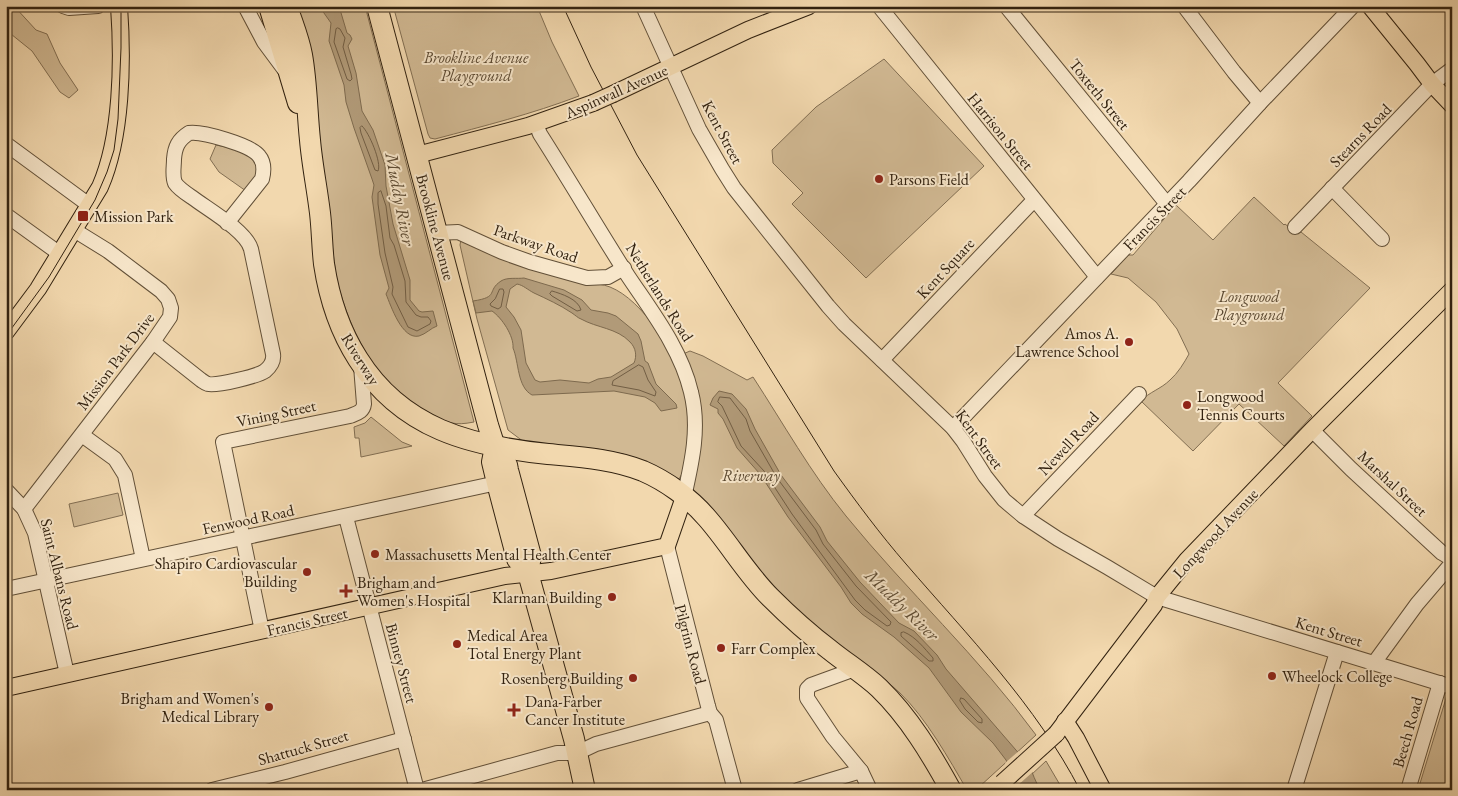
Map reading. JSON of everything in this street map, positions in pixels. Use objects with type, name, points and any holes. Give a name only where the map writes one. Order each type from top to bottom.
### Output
[{"type":"highway","name":"Riverway","points":[[269,6],[310,143]]},
{"type":"highway","name":"Riverway","points":[[287,6],[302,55],[324,264],[330,294],[346,338],[361,365],[375,384],[414,416],[451,434],[495,447],[596,459],[627,466],[652,476],[684,496],[706,518],[742,565],[770,597],[803,628],[856,669],[888,697],[908,721],[951,790]]},
{"type":"highway","name":"Brookline Avenue","points":[[377,6],[495,447],[507,465],[531,556],[528,573]]},
{"type":"highway","name":"Brookline Avenue","points":[[495,447],[492,462],[497,483],[517,559],[528,573],[577,753],[585,790]]},
{"type":"main road","points":[[6,332],[34,296],[103,180],[114,143],[120,66],[119,6]]},
{"type":"main road","name":"Aspinwall Avenue","points":[[417,155],[536,124],[593,103],[748,30],[809,6]]},
{"type":"main road","points":[[1370,6],[1432,84],[1452,105]]},
{"type":"main road","name":"Longwood Avenue","points":[[999,787],[1061,727],[1154,605],[1157,597],[1187,560],[1312,430],[1452,290]]},
{"type":"main road","points":[[666,546],[684,496]]},
{"type":"main road","name":"Francis Street","points":[[6,688],[505,576],[551,571],[666,546]]},
{"type":"main road","points":[[1061,727],[1076,738],[1103,790]]},
{"type":"street","points":[[63,6],[69,8],[98,6]]},
{"type":"street","points":[[245,6],[270,49],[292,80]]},
{"type":"street","name":"Kent Street","points":[[643,6],[707,144],[734,188],[828,306],[953,428],[998,493],[1023,516],[1058,539],[1157,597],[1446,685]]},
{"type":"street","name":"Harrison Street","points":[[879,6],[1096,277]]},
{"type":"street","name":"Toxteth Street","points":[[1006,6],[1167,204]]},
{"type":"street","points":[[1184,6],[1234,72],[1260,102]]},
{"type":"street","name":"Francis Street","points":[[953,428],[1353,6]]},
{"type":"street","name":"Stearns Road","points":[[1295,227],[1432,84],[1452,69]]},
{"type":"street","name":"Netherlands Road","points":[[536,124],[540,134],[678,355],[691,391],[696,420],[691,468],[684,496]]},
{"type":"street","points":[[153,342],[209,384],[219,384],[259,374],[271,364],[274,354],[250,245],[245,238],[182,190],[175,182],[176,148],[179,141],[189,133],[200,134],[246,147],[255,152],[262,160],[264,171],[262,179],[227,223]]},
{"type":"street","points":[[6,144],[89,205]]},
{"type":"street","points":[[1332,188],[1382,239]]},
{"type":"street","name":"Kent Square","points":[[882,360],[1034,200]]},
{"type":"street","points":[[6,215],[60,254]]},
{"type":"street","name":"Mission Park Drive","points":[[24,510],[153,342],[170,317],[171,308],[168,299],[161,291],[108,251],[74,230]]},
{"type":"street","name":"Parkway Road","points":[[437,233],[454,232],[463,234],[511,256],[587,278],[608,277],[624,268]]},
{"type":"street","name":"Vining Street","points":[[262,630],[223,442],[350,416],[363,409],[361,365]]},
{"type":"street","name":"Newell Road","points":[[1023,516],[1139,394]]},
{"type":"street","name":"Marshal Street","points":[[1312,430],[1358,476],[1452,561]]},
{"type":"street","points":[[82,435],[115,459],[125,475],[143,559]]},
{"type":"street","name":"Fenwood Road","points":[[6,589],[497,483]]},
{"type":"street","name":"Saint Albans Road","points":[[6,490],[24,510],[35,533],[67,674]]},
{"type":"street","name":"Binney Street","points":[[346,517],[417,790]]},
{"type":"street","name":"Pilgrim Road","points":[[666,546],[710,713],[716,720],[735,790]]},
{"type":"street","points":[[1374,663],[1417,604],[1452,561]]},
{"type":"street","points":[[1294,790],[1337,652]]},
{"type":"street","points":[[856,669],[811,685],[807,689],[807,698],[833,737],[861,772],[870,790]]},
{"type":"street","name":"Beech Road","points":[[1408,790],[1446,685]]},
{"type":"street","points":[[422,790],[557,753],[577,753],[596,744],[710,713]]},
{"type":"street","name":"Shattuck Street","points":[[212,790],[404,739]]},
{"type":"street","points":[[798,790],[861,772]]},
{"type":"green space","points":[[6,6],[14,6],[36,30],[47,34],[60,63],[78,90],[69,98],[60,92],[32,51],[6,30]]},
{"type":"green space","points":[[293,6],[365,6],[474,422],[456,424],[442,420],[412,403],[395,389],[368,356],[349,318],[336,276],[309,58]]},
{"type":"green space","name":"Brookline Avenue Playground","points":[[397,6],[537,6],[552,42],[579,96],[508,119],[435,139],[430,138],[394,9]]},
{"type":"green space","name":"Parsons Field","points":[[884,59],[984,166],[866,278],[792,204],[803,193],[773,163],[772,150],[816,107]]},
{"type":"green space","points":[[216,145],[246,153],[257,163],[258,170],[246,191],[219,172],[210,159]]},
{"type":"green space","name":"Longwood Playground","points":[[1254,197],[1284,225],[1298,234],[1301,232],[1370,288],[1278,383],[1312,416],[1284,446],[1239,404],[1193,451],[1141,401],[1173,377],[1189,354],[1177,329],[1156,302],[1128,278],[1111,274],[1128,255],[1133,255],[1176,205],[1213,240]]},
{"type":"green space","name":"Riverway","points":[[461,239],[588,283],[610,287],[634,303],[646,315],[665,343],[680,372],[684,385],[688,416],[688,435],[685,463],[679,479],[623,454],[597,449],[524,442],[508,430],[477,319],[460,245]]},
{"type":"green space","name":"Riverway","points":[[690,351],[747,380],[753,377],[833,500],[869,544],[991,678],[1036,735],[979,787],[967,790],[928,727],[900,693],[806,622],[775,592],[691,490],[696,469],[683,354]]},
{"type":"green space","points":[[371,417],[402,442],[412,446],[361,457],[359,438],[355,438],[354,427],[365,423]]},
{"type":"green space","points":[[118,493],[123,515],[74,527],[69,504]]},
{"type":"green space","points":[[1447,695],[1452,696],[1452,790],[1418,790]]},
{"type":"green space","points":[[1046,761],[1063,790],[1015,790]]},
{"type":"water","points":[[319,6],[339,6],[347,33],[352,39],[348,46],[356,73],[362,111],[373,130],[385,165],[386,186],[393,224],[410,280],[410,300],[419,311],[433,311],[437,326],[419,336],[413,336],[402,328],[386,294],[389,288],[380,255],[372,197],[374,185],[354,128],[346,102],[344,85],[329,41],[331,23]]},
{"type":"water","points":[[524,278],[564,290],[582,300],[591,310],[616,316],[638,334],[645,361],[648,363],[656,384],[676,404],[677,408],[661,411],[655,403],[645,397],[614,391],[532,395],[527,391],[521,380],[512,338],[507,328],[492,311],[476,313],[473,301],[490,296],[494,288],[503,280]],"holes":[[[517,284],[563,307],[580,319],[625,337],[635,349],[634,363],[611,377],[589,383],[560,380],[540,382],[535,380],[526,363],[521,330],[506,307],[510,289]]]},
{"type":"water","points":[[719,391],[732,394],[746,409],[781,475],[820,527],[827,541],[860,582],[899,623],[914,631],[937,655],[946,669],[1028,764],[1041,790],[1022,790],[1006,760],[993,743],[961,712],[929,668],[851,603],[788,517],[760,474],[737,448],[723,419],[718,413],[718,409],[710,405]]},
{"type":"pier","points":[[1019,751],[1035,770],[1017,786],[1005,763]]},
{"type":"tram line","points":[[6,336],[49,277],[95,200],[107,172],[114,150],[118,119],[121,6]]},
{"type":"tram line","points":[[563,6],[591,67],[637,155],[834,471],[887,541],[1022,700],[1043,729],[1080,790]]},
{"type":"place","name":"Parsons Field","points":[[879,179]]},
{"type":"place","name":"Mission Park","points":[[83,216]]},
{"type":"place","name":"Amos A. Lawrence School","points":[[1129,342]]},
{"type":"place","name":"Longwood Tennis Courts","points":[[1187,405]]},
{"type":"place","name":"Massachusetts Mental Health Center","points":[[375,554]]},
{"type":"place","name":"Shapiro Cardiovascular Building","points":[[307,572]]},
{"type":"place","name":"Brigham and Women's Hospital","points":[[346,591]]},
{"type":"place","name":"Klarman Building","points":[[612,597]]},
{"type":"place","name":"Medical Area Total Energy Plant","points":[[457,644]]},
{"type":"place","name":"Farr Complex","points":[[721,648]]},
{"type":"place","name":"Wheelock College","points":[[1272,676]]},
{"type":"place","name":"Rosenberg Building","points":[[633,678]]},
{"type":"place","name":"Brigham and Women's Medical Library","points":[[269,707]]},
{"type":"place","name":"Dana-Farber Cancer Institute","points":[[514,710]]},
{"type":"water label","name":"Muddy River","points":[[400,199]]},
{"type":"water label","name":"Muddy River","points":[[902,605]]}]
